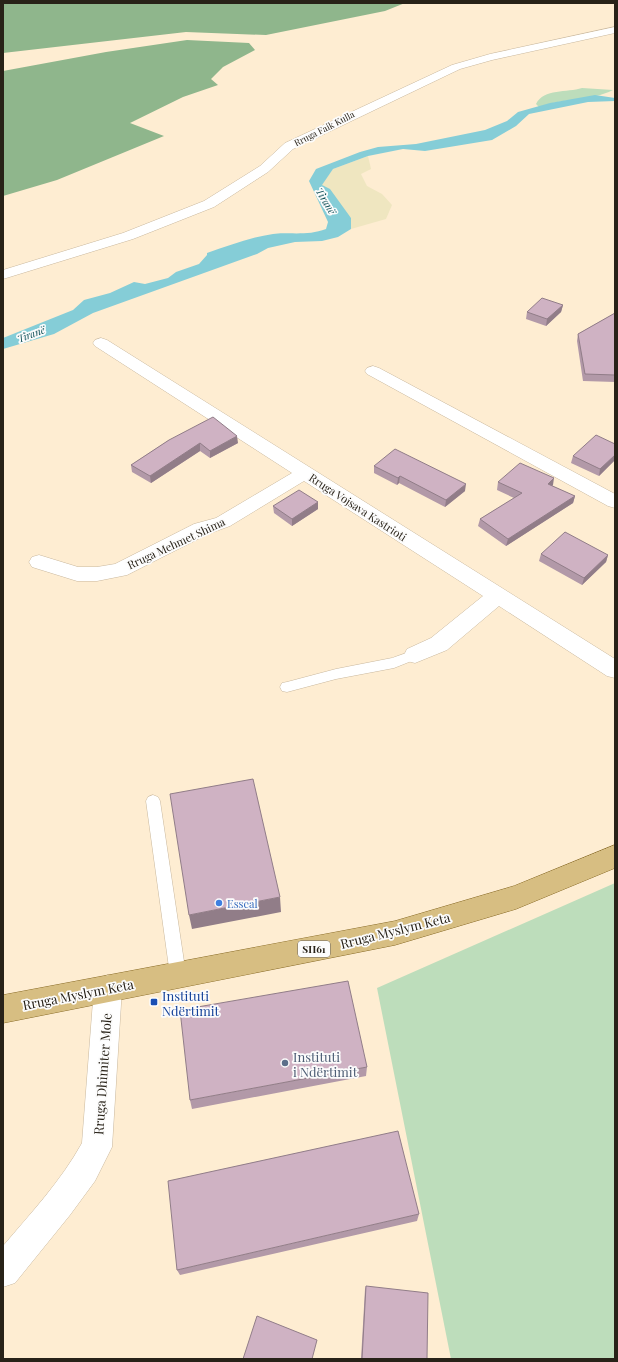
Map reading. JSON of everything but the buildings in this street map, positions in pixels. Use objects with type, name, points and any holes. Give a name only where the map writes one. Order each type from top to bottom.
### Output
[{"type":"main road","name":"Rruga Myslym Keta","points":[[3,1009],[395,933],[516,897],[615,856]]},
{"type":"street","name":"Rruga Faik Kulla","points":[[3,275],[128,236],[209,204],[264,169],[281,152],[301,139],[436,75],[490,57],[615,30]]},
{"type":"street","name":"Rruga Vojsava Kastrioti","points":[[101,343],[615,670]]},
{"type":"street","points":[[374,371],[615,502]]},
{"type":"street","name":"Rruga Mehmet Shima","points":[[39,562],[77,574],[97,574],[120,570],[201,529],[223,522],[304,473]]},
{"type":"street","points":[[415,655],[439,644],[497,596]]},
{"type":"street","name":"Rruga Dhimiter Mole","points":[[3,1271],[59,1204],[84,1170],[97,1147],[100,1123],[108,988]]},
{"type":"lane","points":[[287,688],[336,674],[394,663],[415,655]]},
{"type":"lane","points":[[153,801],[178,975]]},
{"type":"green space","points":[[3,3],[405,3],[385,11],[266,35],[186,32],[3,53]]},
{"type":"green space","points":[[187,40],[249,43],[255,50],[223,67],[211,79],[218,85],[183,97],[130,123],[164,136],[57,180],[3,196],[3,71],[106,52]]},
{"type":"green space","points":[[582,88],[613,90],[596,96],[558,102],[539,107],[536,104],[544,95]]},
{"type":"green space","points":[[615,883],[615,1359],[451,1359],[377,988]]},
{"type":"sand","points":[[368,156],[371,169],[361,174],[367,186],[382,194],[392,205],[386,219],[351,229],[351,218],[321,185],[333,169]]},
{"type":"water","name":"Tiranë","points":[[595,95],[615,98],[615,101],[588,102],[529,114],[516,126],[492,140],[425,151],[403,149],[368,156],[333,169],[322,185],[330,189],[351,218],[351,229],[338,237],[322,241],[295,242],[268,248],[257,254],[93,313],[54,334],[3,349],[3,338],[73,310],[84,300],[110,293],[134,282],[145,284],[168,278],[176,272],[199,264],[207,253],[265,235],[280,233],[306,233],[326,229],[328,222],[309,181],[316,169],[360,152],[378,147],[416,144],[485,130],[507,121],[518,112],[550,103]]},
{"type":"place","name":"Esseal","points":[[219,903]]},
{"type":"place","name":"Instituti Ndërtimit","points":[[154,1002]]},
{"type":"place","name":"Instituti i Ndërtimit","points":[[285,1063]]}]
